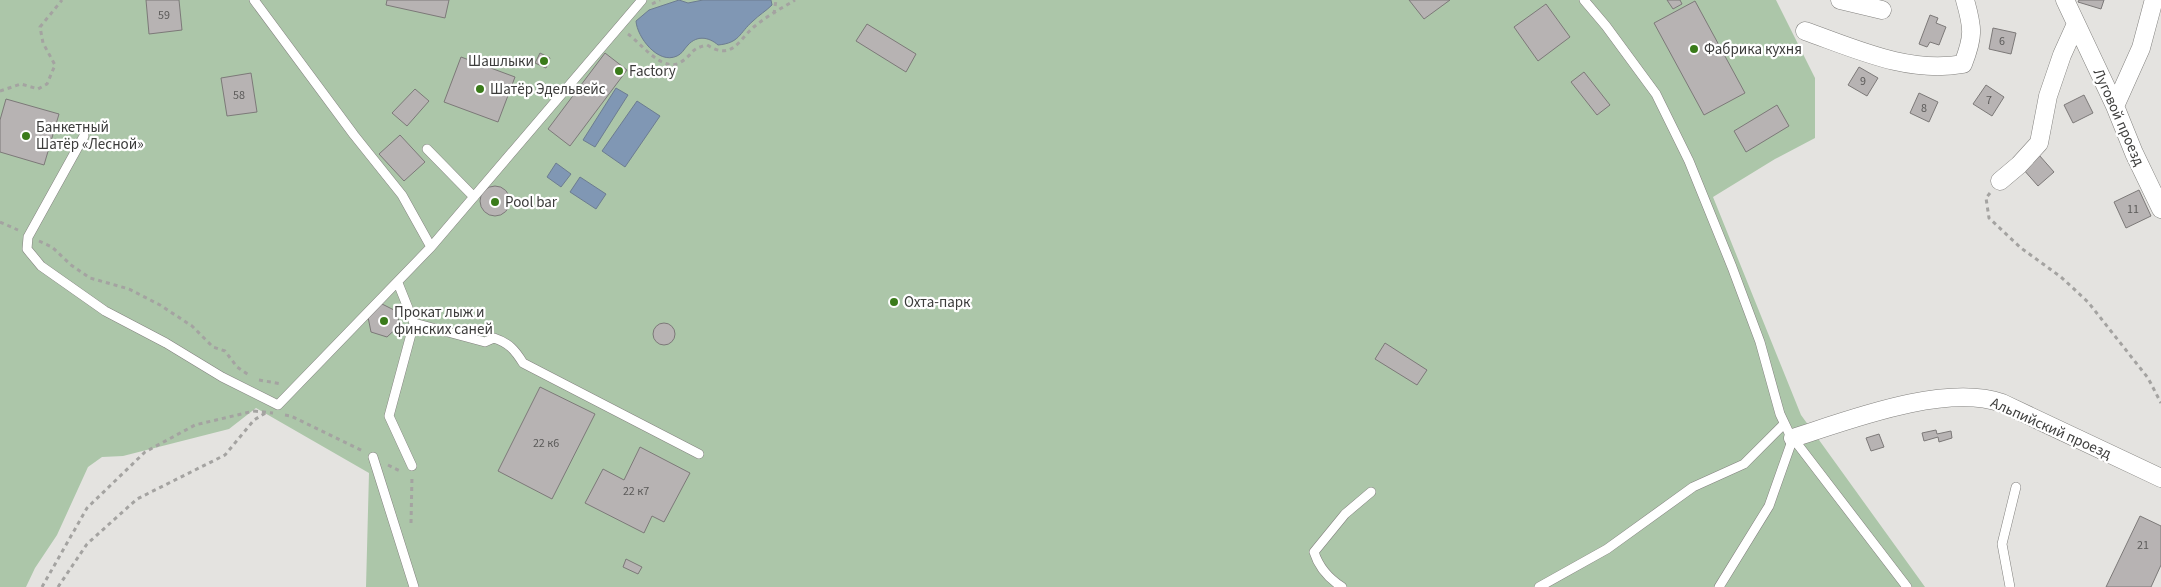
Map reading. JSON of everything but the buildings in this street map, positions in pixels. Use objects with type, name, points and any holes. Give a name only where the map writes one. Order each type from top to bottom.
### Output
[{"type":"street","points":[[1840,0],[1882,10]]},
{"type":"street","points":[[1806,32],[1885,59],[1926,67],[1963,64],[1972,42],[1971,22],[1964,0]]},
{"type":"street","name":"Луговой проезд","points":[[2065,0],[2161,209]]},
{"type":"street","points":[[2115,106],[2141,48],[2153,3],[2157,0]]},
{"type":"street","points":[[2000,181],[2019,165],[2039,143],[2048,96],[2062,54],[2076,24]]},
{"type":"street","name":"Альпийский проезд","points":[[1789,431],[1899,406],[1960,396],[1975,397],[2002,403],[2161,478]]},
{"type":"lane","points":[[84,136],[28,237],[27,249],[41,266],[105,310],[166,343],[276,409],[431,247],[642,0]]},
{"type":"lane","points":[[1584,0],[1606,26],[1656,94],[1688,161],[1732,266],[1760,342],[1789,431],[1907,587]]},
{"type":"lane","points":[[256,1],[354,135],[402,195],[431,247]]},
{"type":"lane","points":[[427,149],[474,197]]},
{"type":"lane","points":[[398,283],[414,323],[389,416],[412,466]]},
{"type":"lane","points":[[414,323],[485,342],[494,338],[507,343],[523,363],[699,454]]},
{"type":"lane","points":[[1539,587],[1607,549],[1693,486],[1744,464],[1789,431]]},
{"type":"lane","points":[[1719,587],[1768,506],[1789,431]]},
{"type":"lane","points":[[373,457],[414,587]]},
{"type":"lane","points":[[2010,587],[2002,544],[2016,488]]},
{"type":"lane","points":[[1342,587],[1330,578],[1317,563],[1314,552],[1344,514],[1371,492]]},
{"type":"path","points":[[0,91],[21,84],[38,89],[47,84],[55,65],[43,42],[40,28],[62,0]]},
{"type":"path","points":[[774,14],[776,0]]},
{"type":"path","points":[[627,32],[656,60],[679,64],[692,50],[699,46],[707,44],[716,50],[725,51],[739,46],[755,26],[795,0]]},
{"type":"path","points":[[2000,181],[1986,198],[1988,218],[2021,248],[2060,277],[2088,302],[2148,378],[2161,403]]},
{"type":"path","points":[[0,222],[14,227],[28,237],[52,247],[70,265],[90,278],[129,288],[160,305],[192,326],[213,347],[225,351],[237,367],[256,380],[295,387]]},
{"type":"path","points":[[58,587],[87,544],[137,499],[225,455],[254,420],[276,409]]},
{"type":"path","points":[[42,587],[87,508],[145,452],[195,425],[254,411],[276,409],[412,478]]},
{"type":"path","points":[[411,523],[412,466]]},
{"type":"green space","name":"Охта-парк","points":[[0,0],[1776,0],[1815,78],[1815,138],[1775,159],[1713,197],[1801,415],[1925,587],[366,587],[369,473],[256,408],[229,429],[123,456],[102,457],[88,467],[57,535],[35,568],[26,587],[0,587]]},
{"type":"water","points":[[679,0],[688,3],[703,0],[771,0],[772,5],[731,42],[718,45],[711,40],[699,38],[677,56],[663,57],[644,41],[636,21],[649,10]]},
{"type":"water","points":[[616,88],[628,95],[595,147],[583,140]]},
{"type":"water","points":[[637,101],[660,116],[625,167],[602,151]]},
{"type":"water","points":[[556,163],[571,174],[561,187],[547,177]]},
{"type":"water","points":[[580,177],[606,194],[596,209],[570,192]]},
{"type":"place","name":"Фабрика кухня","points":[[1694,49]]},
{"type":"place","name":"Шашлыки","points":[[544,61]]},
{"type":"place","name":"Factory","points":[[619,71]]},
{"type":"place","name":"Шатёр Эдельвейс","points":[[480,89]]},
{"type":"place","name":"Банкетный Шатёр «Лесной»","points":[[26,136]]},
{"type":"place","name":"Pool bar","points":[[495,202]]},
{"type":"place","name":"Охта-парк","points":[[894,302]]},
{"type":"place","name":"Прокат лыж и финских саней","points":[[384,321]]}]
